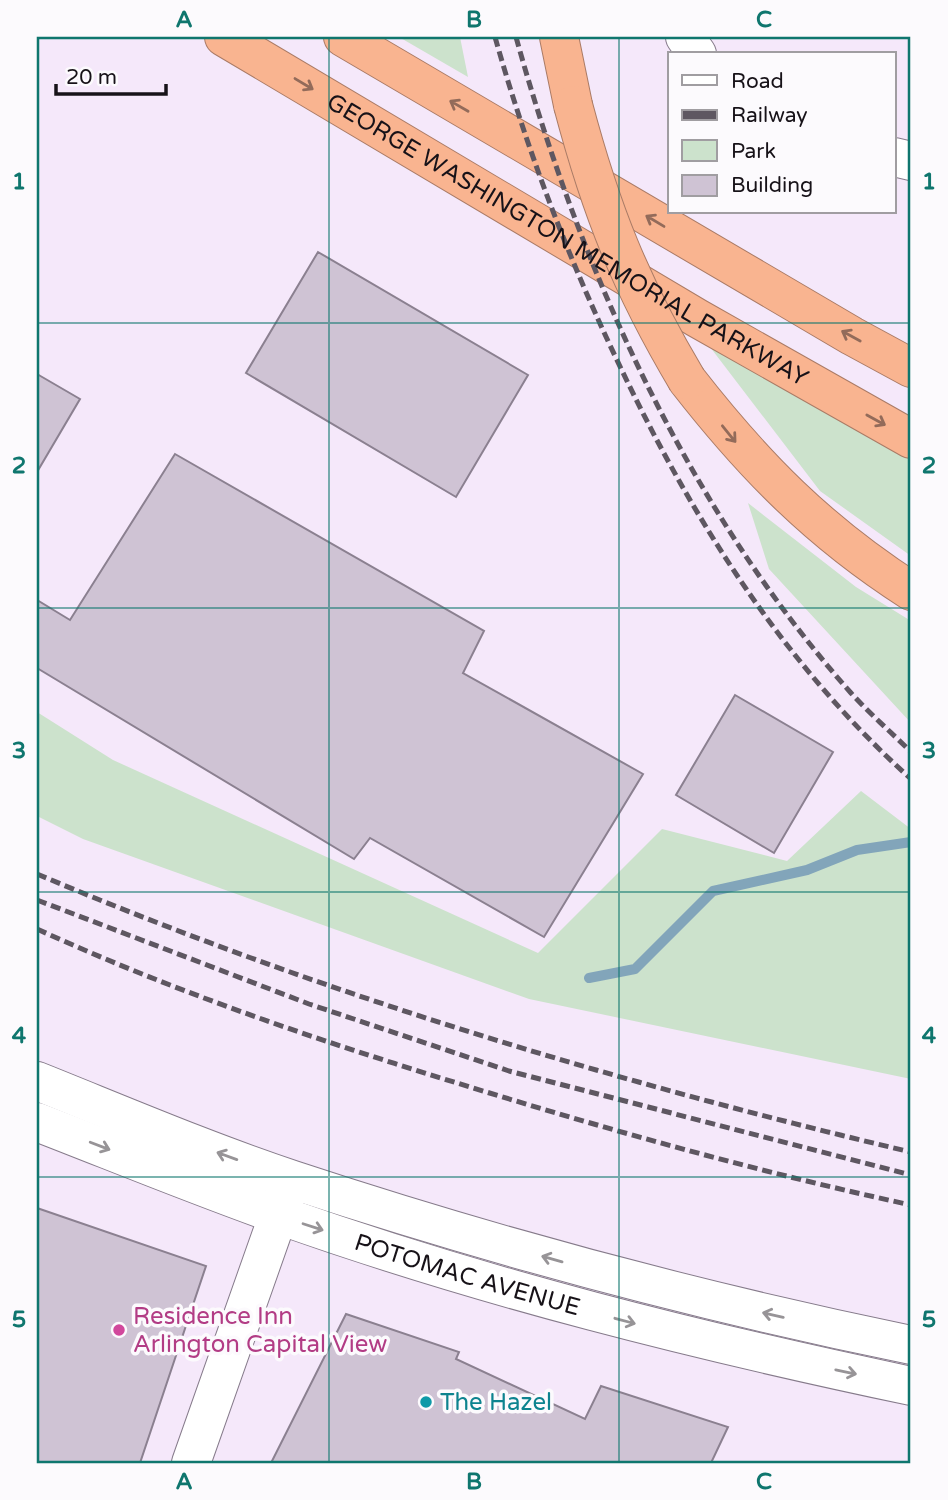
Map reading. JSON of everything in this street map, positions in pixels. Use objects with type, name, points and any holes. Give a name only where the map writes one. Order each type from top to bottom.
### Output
[{"type":"highway","name":"GEORGE WASHINGTON MEMORIAL PARKWAY","points":[[224,37],[697,318],[911,439]]},
{"type":"highway","points":[[343,37],[841,330],[911,368]]},
{"type":"highway","points":[[559,37],[573,105],[600,202],[617,247],[655,325],[687,380],[743,450],[794,503],[851,551],[911,591]]},
{"type":"street","points":[[685,37],[696,52]]},
{"type":"street","name":"POTOMAC AVENUE","points":[[37,1081],[291,1179],[571,1264],[781,1317],[911,1345]]},
{"type":"street","name":"POTOMAC AVENUE","points":[[37,1122],[278,1215],[409,1258],[623,1320],[911,1386]]},
{"type":"street","points":[[191,1463],[291,1179]]},
{"type":"green space","points":[[399,37],[460,37],[468,77]]},
{"type":"green space","points":[[710,347],[911,459],[911,556],[820,491]]},
{"type":"green space","points":[[748,503],[856,587],[911,621],[911,723],[769,569]]},
{"type":"green space","points":[[37,712],[113,760],[538,953],[662,829],[787,861],[861,791],[911,829],[911,1079],[529,999],[83,839],[37,816]]},
{"type":"building","points":[[318,252],[528,375],[456,497],[246,373]]},
{"type":"building","points":[[37,374],[80,399],[37,472]]},
{"type":"building","points":[[175,454],[484,631],[463,673],[643,774],[544,937],[370,838],[354,859],[37,668],[37,600],[70,620]]},
{"type":"building","points":[[735,695],[833,752],[774,853],[676,795]]},
{"type":"building","name":"Residence Inn Arlington Capital View","points":[[37,1208],[206,1266],[140,1463],[37,1463]]},
{"type":"building","name":"The Hazel","points":[[346,1314],[459,1352],[456,1359],[585,1419],[601,1386],[728,1427],[711,1463],[271,1463]]},
{"type":"waterway","points":[[589,978],[635,969],[713,891],[807,870],[857,850],[911,842]]},
{"type":"railway","points":[[495,37],[520,119],[564,240],[616,358],[675,474],[742,584],[780,636],[820,686],[864,734],[911,779]]},
{"type":"railway","points":[[516,37],[542,125],[573,213],[647,384],[691,467],[739,546],[792,622],[851,693],[911,752]]},
{"type":"railway","points":[[37,874],[251,958],[468,1031],[688,1096],[911,1152]]},
{"type":"railway","points":[[37,900],[309,1004],[509,1071],[911,1175]]},
{"type":"railway","points":[[37,929],[197,995],[415,1070],[690,1151],[911,1205]]},
{"type":"place","name":"Residence Inn Arlington Capital View","points":[[119,1330]]},
{"type":"place","name":"The Hazel","points":[[426,1402]]}]
